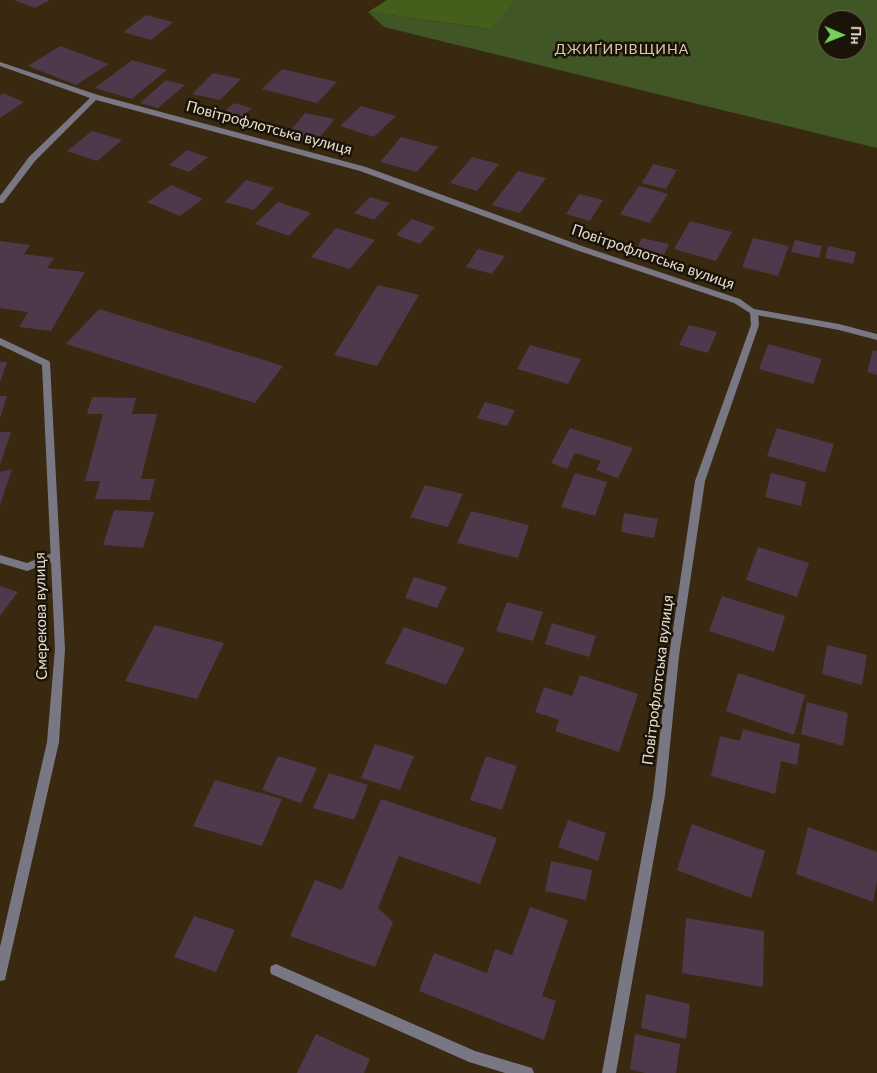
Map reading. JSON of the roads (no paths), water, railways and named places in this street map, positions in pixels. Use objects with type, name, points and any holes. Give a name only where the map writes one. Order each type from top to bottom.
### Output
[{"type":"street","name":"Повітрофлотська вулиця","points":[[0,64],[94,97],[289,147],[363,169],[579,248],[737,301],[754,312],[755,325],[700,481],[674,656],[659,795],[609,1073]]},
{"type":"street","points":[[0,200],[32,159],[94,97]]},
{"type":"street","points":[[754,312],[839,327],[877,337]]},
{"type":"street","name":"Смерекова вулиця","points":[[0,341],[46,363],[60,649],[53,742],[0,975]]},
{"type":"street","points":[[0,559],[27,567],[55,556]]},
{"type":"street","points":[[276,970],[474,1057],[527,1073]]},
{"type":"district","name":"ДЖИҐИРІВЩИНА","points":[[622,49]]}]
